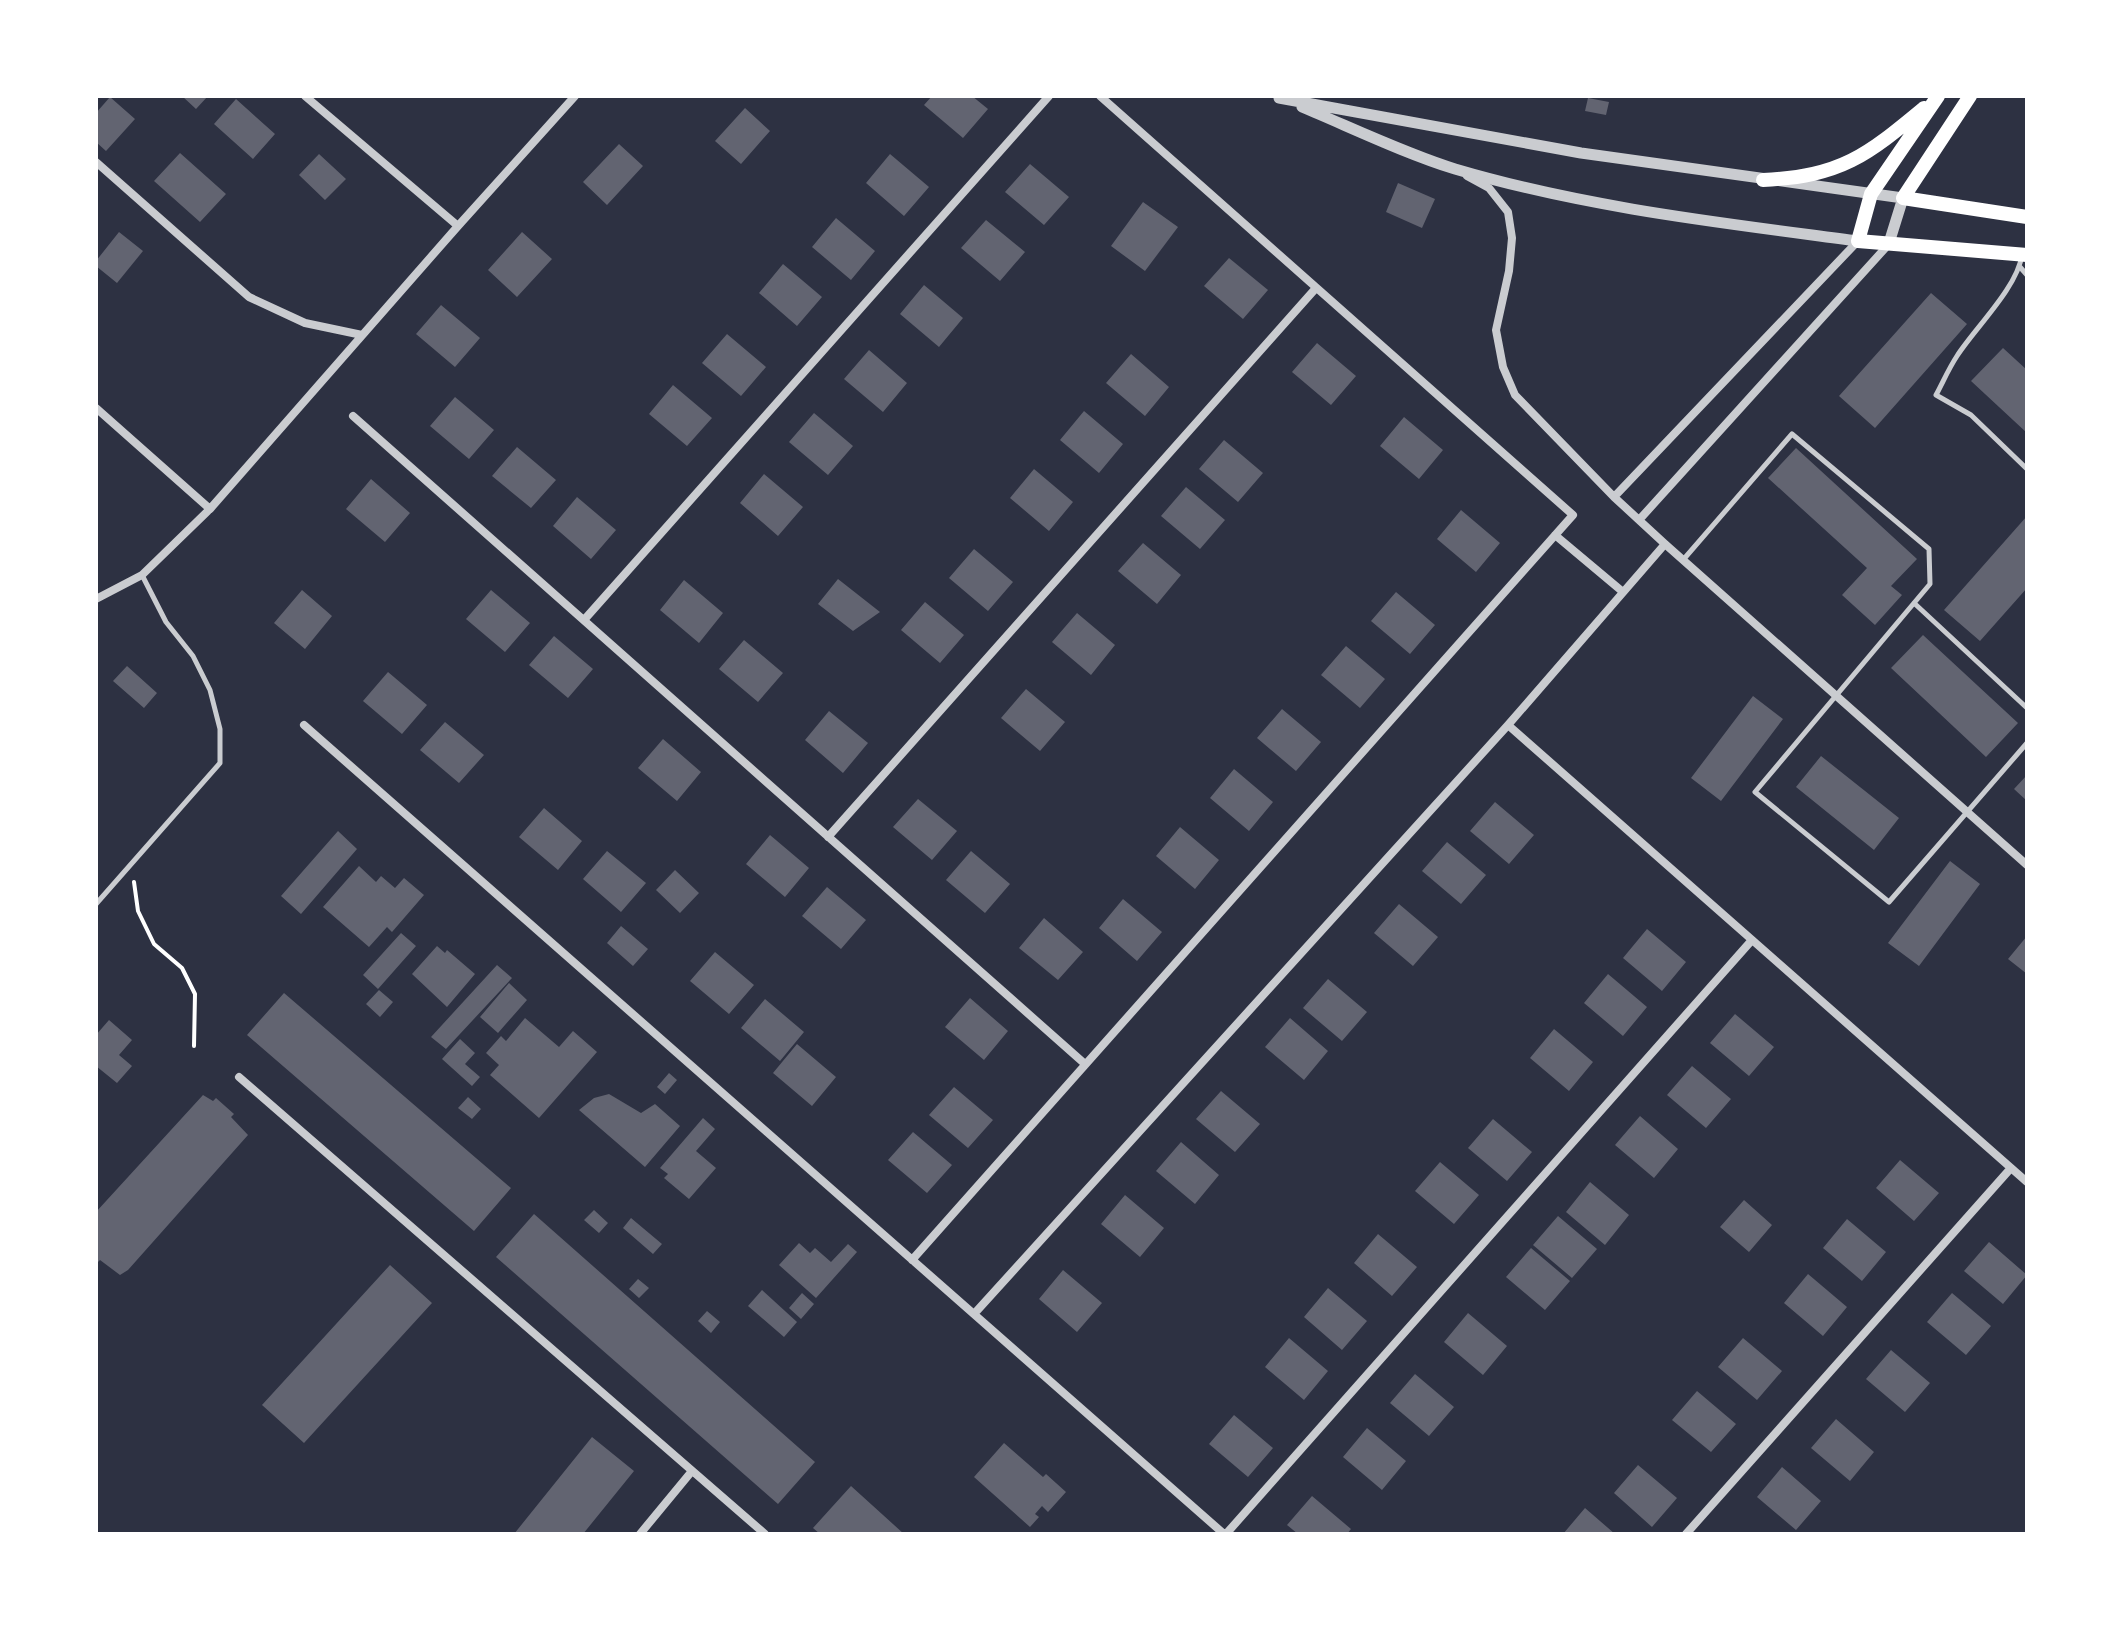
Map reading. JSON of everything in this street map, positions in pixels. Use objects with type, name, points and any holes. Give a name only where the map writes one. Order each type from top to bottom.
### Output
[{"type":"main road","points":[[1970,96],[1903,198],[2027,217]]},
{"type":"main road","points":[[1763,180],[1802,178],[1855,160],[1938,97]]},
{"type":"main road","points":[[1938,97],[1871,194],[1858,241],[2023,259]]},
{"type":"street","points":[[305,96],[458,226]]},
{"type":"street","points":[[584,620],[1049,96]]},
{"type":"street","points":[[912,1260],[1573,515],[1100,96]]},
{"type":"street","points":[[1277,97],[1581,153],[1903,198],[1889,243],[1639,520]]},
{"type":"street","points":[[1277,97],[1453,169],[1489,188],[1508,212],[1512,238],[1509,271],[1496,330],[1503,367],[1515,395],[1614,497],[1665,544],[2027,865]]},
{"type":"street","points":[[96,599],[142,575],[210,509],[569,98]]},
{"type":"street","points":[[96,162],[249,297],[305,323],[362,335]]},
{"type":"street","points":[[1453,169],[1621,209],[1858,241]]},
{"type":"street","points":[[1614,497],[1858,241]]},
{"type":"street","points":[[828,837],[1316,288]]},
{"type":"street","points":[[96,408],[210,509]]},
{"type":"street","points":[[353,416],[1085,1064]]},
{"type":"street","points":[[1555,535],[1623,592]]},
{"type":"street","points":[[974,1314],[1508,725],[1665,544]]},
{"type":"street","points":[[304,725],[1225,1534],[1752,940]]},
{"type":"street","points":[[1508,725],[2027,1182]]},
{"type":"street","points":[[239,1077],[765,1534]]},
{"type":"street","points":[[1686,1534],[2011,1168]]},
{"type":"street","points":[[640,1534],[692,1471]]},
{"type":"lane","points":[[2023,259],[2027,275]]},
{"type":"lane","points":[[2023,259],[1958,355],[1936,395],[1971,415],[2027,469]]},
{"type":"lane","points":[[1683,560],[1792,434],[1929,549],[1930,584],[1755,792],[1889,902],[2027,743]]},
{"type":"lane","points":[[96,904],[220,763],[220,729],[210,690],[193,656],[166,622],[142,575]]},
{"type":"lane","points":[[1914,603],[2027,708]]},
{"type":"path","points":[[143,853],[134,881],[138,911],[154,944],[182,968],[195,994],[194,1046]]},
{"type":"building","points":[[182,96],[208,96],[196,109]]},
{"type":"building","points":[[932,96],[972,96],[988,109],[963,138],[924,105]]},
{"type":"building","points":[[110,97],[135,119],[106,151],[96,142],[96,113]]},
{"type":"building","points":[[1588,98],[1609,102],[1606,115],[1585,111]]},
{"type":"building","points":[[236,99],[275,134],[253,159],[214,124]]},
{"type":"building","points":[[745,108],[770,131],[741,164],[715,141]]},
{"type":"building","points":[[619,144],[643,166],[607,205],[583,182]]},
{"type":"building","points":[[180,153],[226,194],[200,222],[154,181]]},
{"type":"building","points":[[319,154],[346,179],[325,200],[299,175]]},
{"type":"building","points":[[890,154],[929,187],[904,216],[866,183]]},
{"type":"building","points":[[1030,164],[1069,197],[1044,225],[1005,192]]},
{"type":"building","points":[[1398,183],[1435,199],[1422,228],[1386,212]]},
{"type":"building","points":[[1143,202],[1178,227],[1145,271],[1111,246]]},
{"type":"building","points":[[836,218],[875,251],[851,280],[812,247]]},
{"type":"building","points":[[986,220],[1025,252],[1000,281],[961,248]]},
{"type":"building","points":[[119,232],[143,251],[117,283],[96,266],[96,261]]},
{"type":"building","points":[[522,232],[552,259],[517,297],[488,270]]},
{"type":"building","points":[[1229,258],[1268,290],[1243,319],[1204,286]]},
{"type":"building","points":[[783,264],[822,297],[797,326],[759,293]]},
{"type":"building","points":[[924,285],[963,318],[939,347],[900,314]]},
{"type":"building","points":[[1931,293],[1967,324],[1875,428],[1839,396]]},
{"type":"building","points":[[441,305],[480,338],[455,367],[416,334]]},
{"type":"building","points":[[727,334],[766,367],[741,396],[702,363]]},
{"type":"building","points":[[1317,343],[1356,376],[1331,405],[1292,372]]},
{"type":"building","points":[[2003,348],[2027,370],[2027,433],[1971,381]]},
{"type":"building","points":[[869,350],[907,383],[883,412],[844,379]]},
{"type":"building","points":[[1131,354],[1169,387],[1145,416],[1106,383]]},
{"type":"building","points":[[673,385],[712,418],[687,446],[649,414]]},
{"type":"building","points":[[455,397],[494,430],[469,459],[430,426]]},
{"type":"building","points":[[1084,411],[1123,444],[1099,473],[1060,440]]},
{"type":"building","points":[[814,413],[853,446],[828,475],[789,442]]},
{"type":"building","points":[[1404,417],[1443,450],[1419,479],[1380,446]]},
{"type":"building","points":[[1224,440],[1263,473],[1238,502],[1199,469]]},
{"type":"building","points":[[517,447],[556,480],[531,508],[492,476]]},
{"type":"building","points":[[1796,448],[1917,559],[1891,586],[1902,595],[1875,625],[1842,595],[1867,568],[1768,478]]},
{"type":"building","points":[[1034,469],[1073,502],[1049,531],[1010,498]]},
{"type":"building","points":[[764,474],[803,507],[778,536],[740,503]]},
{"type":"building","points":[[371,479],[410,513],[385,542],[346,509]]},
{"type":"building","points":[[1186,487],[1225,520],[1200,549],[1161,516]]},
{"type":"building","points":[[577,497],[616,530],[591,559],[553,526]]},
{"type":"building","points":[[1461,510],[1500,543],[1476,572],[1437,539]]},
{"type":"building","points":[[2027,516],[2027,588],[1980,641],[1944,610]]},
{"type":"building","points":[[1143,543],[1181,575],[1157,604],[1118,571]]},
{"type":"building","points":[[974,549],[1013,582],[988,611],[949,578]]},
{"type":"building","points":[[838,579],[880,612],[853,631],[818,604]]},
{"type":"building","points":[[684,580],[723,613],[699,643],[660,610]]},
{"type":"building","points":[[302,590],[332,616],[305,649],[274,623]]},
{"type":"building","points":[[491,590],[530,623],[505,652],[466,619]]},
{"type":"building","points":[[1396,592],[1435,625],[1410,654],[1371,621]]},
{"type":"building","points":[[925,602],[964,635],[940,663],[901,630]]},
{"type":"building","points":[[1077,613],[1115,645],[1091,675],[1052,642]]},
{"type":"building","points":[[1923,635],[2018,723],[1986,757],[1891,668]]},
{"type":"building","points":[[554,636],[593,669],[568,698],[529,665]]},
{"type":"building","points":[[744,640],[783,673],[758,702],[719,669]]},
{"type":"building","points":[[1346,646],[1385,679],[1360,708],[1321,675]]},
{"type":"building","points":[[127,666],[157,693],[144,708],[113,681]]},
{"type":"building","points":[[388,672],[427,705],[402,734],[363,701]]},
{"type":"building","points":[[1026,689],[1065,722],[1040,751],[1001,718]]},
{"type":"building","points":[[1753,696],[1783,719],[1721,801],[1691,778]]},
{"type":"building","points":[[1282,709],[1321,742],[1296,771],[1257,738]]},
{"type":"building","points":[[829,711],[868,743],[843,773],[805,740]]},
{"type":"building","points":[[445,722],[484,755],[459,783],[420,750]]},
{"type":"building","points":[[663,739],[701,772],[677,801],[638,768]]},
{"type":"building","points":[[1821,756],[1899,818],[1874,850],[1796,787]]},
{"type":"building","points":[[1234,769],[1273,802],[1249,831],[1210,798]]},
{"type":"building","points":[[2027,775],[2027,801],[2014,789]]},
{"type":"building","points":[[918,799],[957,831],[932,860],[893,827]]},
{"type":"building","points":[[1495,802],[1534,835],[1509,864],[1470,831]]},
{"type":"building","points":[[544,808],[582,841],[558,870],[519,837]]},
{"type":"building","points":[[1180,827],[1219,860],[1195,889],[1156,856]]},
{"type":"building","points":[[338,831],[357,849],[301,914],[281,896]]},
{"type":"building","points":[[770,835],[809,868],[785,897],[746,864]]},
{"type":"building","points":[[1447,842],[1486,875],[1461,904],[1422,871]]},
{"type":"building","points":[[607,851],[646,883],[621,912],[583,879]]},
{"type":"building","points":[[971,851],[1010,884],[985,913],[946,880]]},
{"type":"building","points":[[1950,861],[1980,884],[1919,966],[1888,943]]},
{"type":"building","points":[[359,866],[376,882],[381,876],[395,888],[404,878],[424,895],[392,932],[387,927],[369,947],[323,907]]},
{"type":"building","points":[[675,870],[699,893],[680,913],[656,890]]},
{"type":"building","points":[[827,887],[866,920],[841,949],[802,916]]},
{"type":"building","points":[[1123,899],[1162,932],[1137,961],[1099,928]]},
{"type":"building","points":[[1399,904],[1438,937],[1413,966],[1374,933]]},
{"type":"building","points":[[1044,918],[1083,952],[1058,980],[1019,948]]},
{"type":"building","points":[[621,926],[648,949],[633,966],[607,943]]},
{"type":"building","points":[[1647,929],[1686,962],[1662,991],[1623,958]]},
{"type":"building","points":[[401,933],[416,946],[378,989],[363,975]]},
{"type":"building","points":[[2027,936],[2027,974],[2008,959]]},
{"type":"building","points":[[437,946],[445,953],[447,950],[475,974],[447,1007],[412,974]]},
{"type":"building","points":[[715,952],[754,985],[729,1014],[690,981]]},
{"type":"building","points":[[497,965],[512,978],[446,1049],[431,1037]]},
{"type":"building","points":[[1608,974],[1647,1007],[1623,1036],[1584,1003]]},
{"type":"building","points":[[1328,979],[1367,1012],[1342,1041],[1303,1008]]},
{"type":"building","points":[[509,983],[527,1000],[498,1033],[480,1017]]},
{"type":"building","points":[[379,990],[393,1002],[380,1017],[366,1004]]},
{"type":"building","points":[[284,993],[511,1188],[474,1231],[247,1035]]},
{"type":"building","points":[[970,998],[1008,1031],[984,1060],[945,1027]]},
{"type":"building","points":[[765,999],[804,1032],[780,1061],[741,1028]]},
{"type":"building","points":[[1735,1014],[1774,1047],[1749,1076],[1710,1043]]},
{"type":"building","points":[[525,1018],[559,1047],[573,1031],[597,1052],[539,1118],[490,1075],[499,1065],[486,1053],[501,1036],[506,1041]]},
{"type":"building","points":[[1290,1018],[1328,1051],[1304,1080],[1265,1047]]},
{"type":"building","points":[[109,1020],[132,1040],[119,1055],[132,1066],[117,1083],[96,1066],[96,1035]]},
{"type":"building","points":[[1554,1029],[1593,1062],[1569,1091],[1530,1058]]},
{"type":"building","points":[[460,1039],[475,1053],[465,1064],[480,1077],[472,1086],[442,1059]]},
{"type":"building","points":[[797,1044],[836,1077],[812,1106],[773,1073]]},
{"type":"building","points":[[1692,1066],[1731,1099],[1706,1128],[1667,1095]]},
{"type":"building","points":[[669,1073],[677,1080],[665,1094],[657,1087]]},
{"type":"building","points":[[954,1087],[993,1120],[968,1148],[929,1115]]},
{"type":"building","points":[[1221,1091],[1260,1124],[1235,1152],[1196,1119]]},
{"type":"building","points":[[609,1094],[641,1113],[655,1104],[680,1126],[645,1167],[579,1110],[594,1098]]},
{"type":"building","points":[[203,1095],[213,1101],[216,1098],[234,1114],[231,1117],[248,1135],[128,1270],[120,1275],[100,1260],[96,1264],[96,1212]]},
{"type":"building","points":[[468,1097],[481,1109],[472,1119],[458,1108]]},
{"type":"building","points":[[1640,1116],[1678,1149],[1654,1178],[1615,1145]]},
{"type":"building","points":[[703,1118],[715,1129],[696,1151],[716,1168],[689,1199],[664,1178],[668,1174],[660,1168]]},
{"type":"building","points":[[1493,1119],[1532,1152],[1507,1181],[1468,1148]]},
{"type":"building","points":[[913,1132],[952,1165],[927,1193],[888,1160]]},
{"type":"building","points":[[1181,1142],[1219,1175],[1195,1204],[1156,1171]]},
{"type":"building","points":[[1900,1160],[1939,1193],[1914,1221],[1876,1188]]},
{"type":"building","points":[[1440,1162],[1479,1195],[1454,1224],[1415,1191]]},
{"type":"building","points":[[1590,1182],[1629,1215],[1605,1245],[1566,1212]]},
{"type":"building","points":[[1125,1195],[1164,1228],[1140,1257],[1101,1224]]},
{"type":"building","points":[[1744,1200],[1772,1225],[1749,1252],[1720,1227]]},
{"type":"building","points":[[594,1210],[608,1223],[599,1233],[584,1220]]},
{"type":"building","points":[[534,1214],[815,1462],[778,1504],[496,1257]]},
{"type":"building","points":[[1558,1216],[1597,1249],[1572,1278],[1533,1245]]},
{"type":"building","points":[[631,1218],[662,1244],[653,1254],[623,1228]]},
{"type":"building","points":[[1847,1219],[1886,1252],[1862,1281],[1823,1248]]},
{"type":"building","points":[[1378,1234],[1417,1267],[1392,1296],[1354,1263]]},
{"type":"building","points":[[1989,1242],[2027,1275],[2003,1304],[1964,1271]]},
{"type":"building","points":[[799,1243],[810,1253],[815,1248],[831,1262],[848,1244],[857,1252],[816,1298],[779,1265]]},
{"type":"building","points":[[1531,1248],[1570,1281],[1545,1310],[1506,1277]]},
{"type":"building","points":[[390,1265],[432,1303],[304,1443],[262,1405]]},
{"type":"building","points":[[1063,1270],[1102,1303],[1077,1332],[1039,1299]]},
{"type":"building","points":[[1808,1274],[1847,1307],[1823,1336],[1784,1303]]},
{"type":"building","points":[[638,1279],[649,1288],[639,1298],[629,1289]]},
{"type":"building","points":[[1328,1288],[1367,1321],[1342,1350],[1304,1317]]},
{"type":"building","points":[[762,1290],[797,1322],[784,1337],[748,1306]]},
{"type":"building","points":[[802,1293],[814,1304],[801,1319],[789,1308]]},
{"type":"building","points":[[1952,1293],[1991,1326],[1966,1355],[1927,1322]]},
{"type":"building","points":[[707,1311],[720,1322],[711,1333],[698,1321]]},
{"type":"building","points":[[1468,1313],[1507,1346],[1483,1375],[1444,1342]]},
{"type":"building","points":[[1289,1338],[1328,1371],[1304,1400],[1265,1367]]},
{"type":"building","points":[[1743,1338],[1782,1371],[1757,1400],[1718,1367]]},
{"type":"building","points":[[1891,1350],[1930,1383],[1905,1412],[1866,1379]]},
{"type":"building","points":[[1415,1374],[1454,1407],[1429,1436],[1390,1403]]},
{"type":"building","points":[[1697,1391],[1736,1424],[1711,1452],[1672,1420]]},
{"type":"building","points":[[1234,1415],[1273,1448],[1248,1477],[1209,1444]]},
{"type":"building","points":[[1836,1419],[1874,1452],[1850,1481],[1811,1448]]},
{"type":"building","points":[[1367,1428],[1406,1461],[1382,1490],[1343,1457]]},
{"type":"building","points":[[592,1437],[634,1471],[583,1534],[514,1534]]},
{"type":"building","points":[[1004,1443],[1043,1477],[1046,1474],[1066,1492],[1048,1512],[1042,1506],[1035,1514],[1039,1517],[1030,1527],[974,1477]]},
{"type":"building","points":[[1638,1465],[1677,1498],[1652,1527],[1614,1493]]},
{"type":"building","points":[[1782,1467],[1821,1501],[1796,1530],[1757,1497]]},
{"type":"building","points":[[851,1486],[904,1534],[820,1534],[813,1528]]},
{"type":"building","points":[[1312,1496],[1351,1529],[1347,1534],[1298,1534],[1287,1525]]},
{"type":"building","points":[[1585,1508],[1615,1534],[1563,1534]]}]
